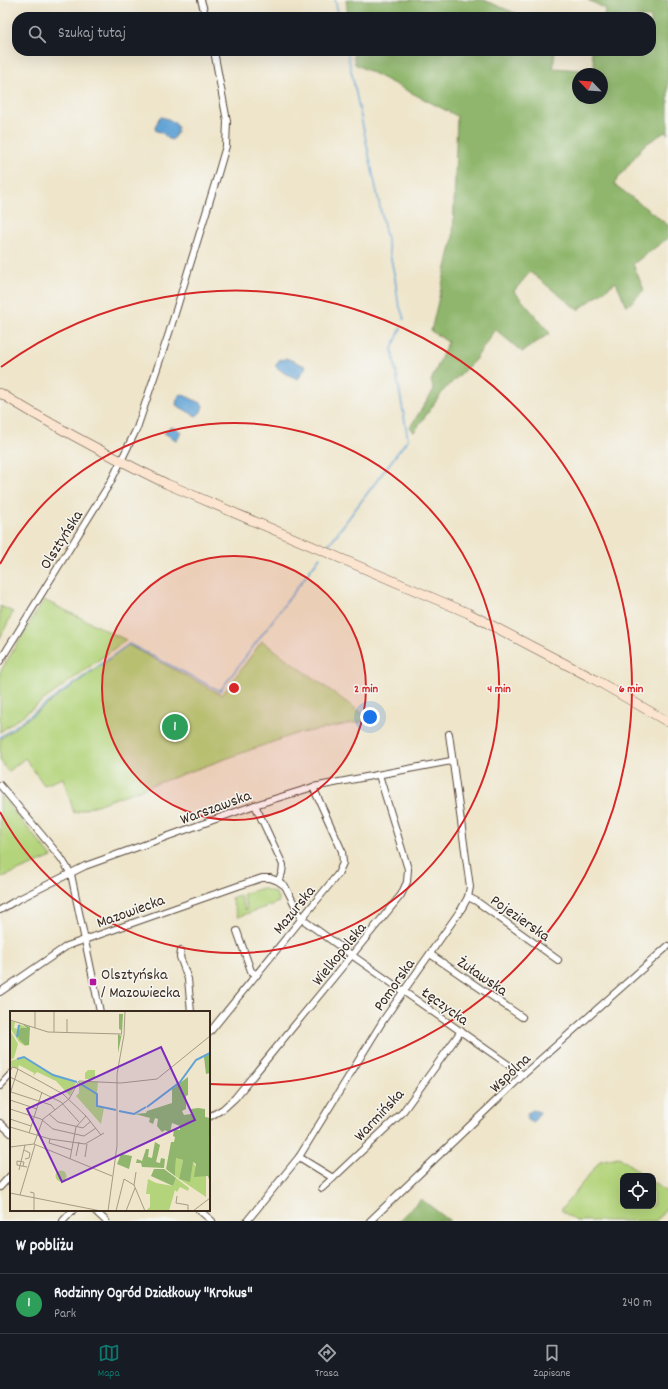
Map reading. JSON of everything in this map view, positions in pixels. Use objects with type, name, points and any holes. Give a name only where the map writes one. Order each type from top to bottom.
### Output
[{"type":"main road","points":[[0,393],[49,423],[122,462],[175,487],[468,613],[594,679],[668,722]]},
{"type":"street","points":[[201,0],[205,12]]},
{"type":"street","name":"Olsztyńska","points":[[0,661],[110,483],[122,462],[137,428],[178,303],[226,146],[227,120],[215,56]]},
{"type":"street","name":"Pomorska","points":[[246,1221],[299,1157],[384,1019],[462,908],[468,897],[470,887],[448,734]]},
{"type":"street","name":"Warszawska","points":[[0,910],[85,866],[255,805],[313,787],[451,761]]},
{"type":"street","name":"Wielkopolska","points":[[210,1116],[223,1109],[236,1098],[353,956],[401,895],[407,882],[408,869],[379,775]]},
{"type":"street","points":[[0,785],[62,858],[70,874],[100,1011]]},
{"type":"street","name":"Mazurska","points":[[210,1032],[338,874],[343,863],[342,852],[313,787]]},
{"type":"street","points":[[255,805],[283,865],[282,873],[278,881]]},
{"type":"street","name":"Mazowiecka","points":[[0,992],[66,946],[262,878],[270,878],[278,881]]},
{"type":"street","name":"Łęczycka","points":[[278,881],[285,886],[302,919],[523,1076]]},
{"type":"street","name":"Pojezierska","points":[[468,897],[476,901],[558,960]]},
{"type":"street","points":[[236,931],[251,971],[257,975]]},
{"type":"street","name":"Wspólna","points":[[370,1221],[523,1076],[668,946]]},
{"type":"street","points":[[181,951],[180,957],[188,979],[191,1011]]},
{"type":"street","name":"Żuławska","points":[[430,954],[522,1017]]},
{"type":"street","name":"Warmińska","points":[[322,1188],[402,1113],[460,1031]]},
{"type":"street","points":[[0,1086],[10,1075]]},
{"type":"street","points":[[0,1123],[10,1132]]},
{"type":"street","points":[[299,1157],[333,1178]]},
{"type":"street","points":[[0,1187],[10,1176]]},
{"type":"street","points":[[63,1221],[72,1211]]},
{"type":"street","points":[[95,1211],[106,1221]]},
{"type":"street","points":[[200,1211],[212,1221]]},
{"type":"green space","points":[[346,0],[484,0],[512,12],[347,12]]},
{"type":"green space","points":[[588,0],[668,0],[668,134],[665,132],[643,146],[614,184],[668,225],[668,238],[633,264],[644,290],[627,307],[616,282],[578,310],[530,272],[514,291],[550,333],[522,352],[495,329],[475,360],[444,390],[414,432],[410,427],[434,390],[431,381],[448,342],[431,331],[453,238],[457,116],[355,64],[354,56],[554,56],[553,68],[572,69],[572,104],[608,104],[608,68],[595,68],[592,56],[656,56],[656,12],[605,12],[606,9]]},
{"type":"green space","points":[[44,600],[126,640],[0,732],[0,672]]},
{"type":"green space","points":[[0,606],[13,612],[0,638]]},
{"type":"green space","points":[[262,641],[371,720],[295,734],[74,813],[63,778],[44,785],[25,758],[8,772],[0,760],[0,739],[128,645],[222,695]]},
{"type":"green space","points":[[0,795],[52,857],[0,878]]},
{"type":"green space","points":[[262,888],[276,893],[279,902],[238,917],[231,898],[240,895],[245,910],[247,909],[243,894]]},
{"type":"green space","points":[[619,1157],[641,1173],[620,1173],[620,1209],[656,1209],[656,1184],[668,1193],[668,1206],[656,1221],[576,1221],[561,1210],[600,1161]]},
{"type":"green space","points":[[421,1199],[450,1221],[398,1221]]},
{"type":"water","points":[[161,117],[170,120],[178,127],[177,133],[172,140],[156,131],[155,128],[159,118]]},
{"type":"water","points":[[286,358],[306,367],[298,379],[286,374],[276,367],[280,359],[282,360]]},
{"type":"water","points":[[181,394],[203,405],[199,414],[196,416],[176,405],[177,399]]},
{"type":"water","points":[[170,427],[181,432],[178,439],[176,440],[164,433]]},
{"type":"water","points":[[533,1110],[540,1112],[533,1123],[527,1120],[527,1115]]},
{"type":"waterway","points":[[335,0],[338,12]]},
{"type":"waterway","points":[[348,56],[395,278],[398,301],[404,319]]},
{"type":"waterway","points":[[327,547],[408,439],[392,349],[401,328]]},
{"type":"waterway","points":[[0,737],[129,644],[220,691],[320,557]]},
{"type":"place","name":"Rodzinny Ogród Działkowy \"Krokus\"","points":[[175,727]]},
{"type":"place","name":"Olsztyńska / Mazowiecka","points":[[93,982]]}]
